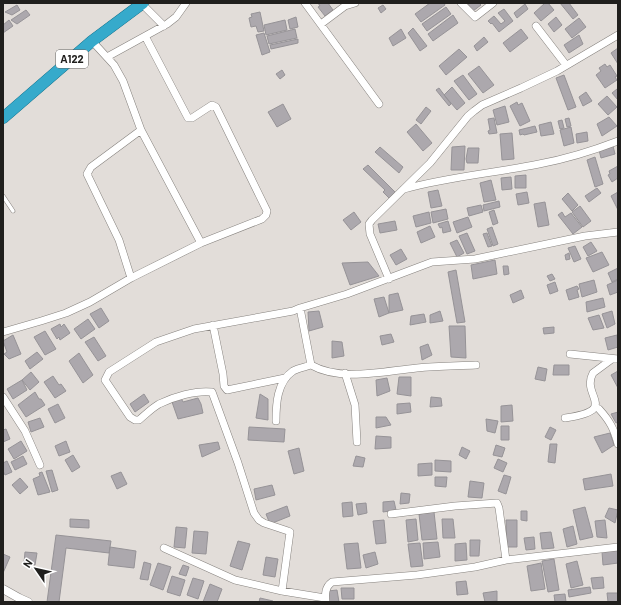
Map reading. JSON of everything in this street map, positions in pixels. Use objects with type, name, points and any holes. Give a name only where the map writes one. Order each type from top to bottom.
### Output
[{"type":"highway","name":"A122","points":[[3,118],[92,41],[143,3]]},
{"type":"street","points":[[143,3],[164,26]]},
{"type":"street","points":[[107,57],[164,26],[176,17],[186,3]]},
{"type":"street","points":[[305,3],[379,104]]},
{"type":"street","points":[[320,24],[345,6],[355,3]]},
{"type":"street","points":[[461,3],[475,18],[493,3]]},
{"type":"street","points":[[536,26],[566,65]]},
{"type":"street","points":[[389,279],[370,234],[369,224],[430,163],[468,116],[482,105],[521,88],[566,65],[618,35]]},
{"type":"street","points":[[3,332],[66,313],[90,302],[131,278],[201,243],[262,219],[266,215],[267,210],[216,107],[212,105],[192,118],[188,118],[144,36]]},
{"type":"street","points":[[92,41],[114,65],[122,81],[141,130],[201,243]]},
{"type":"street","points":[[131,278],[119,240],[87,174],[91,167],[141,130]]},
{"type":"street","points":[[404,189],[431,182],[540,164],[597,149],[618,141]]},
{"type":"street","points":[[282,591],[290,532],[288,530],[264,524],[254,513],[238,463],[212,392],[193,393],[172,399],[159,404],[139,420],[135,420],[130,417],[105,380],[109,372],[156,342],[194,329],[292,311],[347,294],[432,262],[475,259],[579,237],[618,232]]},
{"type":"street","points":[[300,308],[311,365]]},
{"type":"street","points":[[213,325],[223,374],[224,388],[228,390],[285,378],[294,371],[311,365],[324,371],[368,374],[418,368],[476,365]]},
{"type":"street","points":[[570,354],[615,359]]},
{"type":"street","points":[[615,359],[593,373],[591,381],[600,404],[599,409],[614,429],[618,444]]},
{"type":"street","points":[[345,373],[355,405],[357,442]]},
{"type":"street","points":[[276,420],[276,400],[285,378]]},
{"type":"street","points":[[3,397],[25,431],[40,465]]},
{"type":"street","points":[[565,418],[584,416],[599,409]]},
{"type":"street","points":[[391,514],[455,506],[497,503],[506,560]]},
{"type":"street","points":[[164,548],[229,578],[326,600],[326,589],[332,582],[417,575],[475,567],[506,560],[618,547]]},
{"type":"street","points":[[3,589],[18,600],[28,602]]},
{"type":"lane","points":[[3,196],[13,211]]},
{"type":"building","points":[[318,3],[328,3],[333,10],[325,16],[318,7],[320,6]]},
{"type":"building","points":[[430,3],[444,3],[445,5],[421,22],[415,14]]},
{"type":"building","points":[[467,3],[479,3],[481,5],[473,11]]},
{"type":"building","points":[[545,3],[548,3],[554,10],[541,21],[534,13]]},
{"type":"building","points":[[560,3],[569,3],[578,15],[573,19]]},
{"type":"building","points":[[525,4],[528,9],[517,18],[514,13]]},
{"type":"building","points":[[17,5],[20,10],[12,15],[5,12]]},
{"type":"building","points":[[383,5],[386,9],[381,13],[378,8]]},
{"type":"building","points":[[446,7],[451,14],[427,31],[422,24]]},
{"type":"building","points":[[504,9],[513,21],[499,32],[492,23],[491,24],[488,21],[494,16],[501,24],[505,21],[498,13]]},
{"type":"building","points":[[26,10],[30,15],[17,24],[11,20]]},
{"type":"building","points":[[260,12],[264,31],[258,32],[256,26],[251,27],[249,18],[252,17],[251,14]]},
{"type":"building","points":[[453,15],[458,23],[433,41],[428,34]]},
{"type":"building","points":[[296,17],[298,27],[290,29],[288,20]]},
{"type":"building","points":[[556,17],[562,25],[554,32],[548,24]]},
{"type":"building","points":[[579,18],[586,27],[572,38],[565,29]]},
{"type":"building","points":[[9,20],[13,26],[3,33],[3,25]]},
{"type":"building","points":[[285,20],[287,30],[266,35],[264,25]]},
{"type":"building","points":[[413,28],[427,46],[420,51],[408,33]]},
{"type":"building","points":[[295,29],[297,38],[269,44],[267,36]]},
{"type":"building","points":[[401,29],[406,38],[393,46],[389,38]]},
{"type":"building","points":[[521,29],[528,38],[510,52],[503,43]]},
{"type":"building","points":[[264,33],[270,52],[262,55],[256,35]]},
{"type":"building","points":[[579,35],[583,44],[569,53],[564,45]]},
{"type":"building","points":[[484,37],[488,42],[477,51],[474,46]]},
{"type":"building","points":[[298,39],[298,43],[271,49],[270,45]]},
{"type":"building","points":[[618,48],[618,64],[611,53]]},
{"type":"building","points":[[459,49],[467,57],[446,75],[439,66]]},
{"type":"building","points":[[605,64],[607,67],[610,65],[617,76],[615,77],[617,80],[605,88],[596,75],[601,71],[599,68]]},
{"type":"building","points":[[479,66],[494,85],[483,93],[468,74]]},
{"type":"building","points":[[282,70],[285,75],[280,79],[276,74]]},
{"type":"building","points":[[463,75],[477,94],[469,100],[454,81]]},
{"type":"building","points":[[564,75],[576,107],[568,110],[556,78]]},
{"type":"building","points":[[452,87],[465,103],[457,110],[444,95]]},
{"type":"building","points":[[439,88],[451,104],[449,106],[436,90]]},
{"type":"building","points":[[617,89],[618,91],[618,100],[612,93]]},
{"type":"building","points":[[586,92],[592,101],[583,106],[579,97]]},
{"type":"building","points":[[607,96],[617,107],[608,115],[598,104]]},
{"type":"building","points":[[517,102],[518,105],[522,103],[530,121],[520,126],[510,106]]},
{"type":"building","points":[[283,104],[291,119],[277,127],[268,112]]},
{"type":"building","points":[[505,106],[509,122],[497,125],[493,110]]},
{"type":"building","points":[[426,107],[431,111],[421,124],[416,120]]},
{"type":"building","points":[[609,117],[617,126],[602,136],[597,124]]},
{"type":"building","points":[[494,118],[497,133],[489,134],[488,131],[490,130],[488,119]]},
{"type":"building","points":[[569,118],[571,126],[567,127],[565,119]]},
{"type":"building","points":[[562,120],[564,128],[560,129],[558,121]]},
{"type":"building","points":[[551,122],[554,134],[541,136],[539,125]]},
{"type":"building","points":[[416,124],[432,143],[423,151],[407,132]]},
{"type":"building","points":[[535,126],[537,132],[520,135],[519,130]]},
{"type":"building","points":[[571,127],[574,143],[564,146],[560,130]]},
{"type":"building","points":[[587,132],[588,141],[577,143],[576,134]]},
{"type":"building","points":[[512,133],[514,159],[502,160],[500,134]]},
{"type":"building","points":[[465,146],[464,170],[451,170],[452,147]]},
{"type":"building","points":[[613,146],[615,154],[601,158],[599,150]]},
{"type":"building","points":[[380,147],[403,167],[399,173],[375,152]]},
{"type":"building","points":[[468,148],[479,148],[478,163],[467,163],[466,159]]},
{"type":"building","points":[[595,157],[603,184],[595,187],[587,160]]},
{"type":"building","points":[[368,165],[395,192],[389,198],[383,192],[385,190],[363,169]]},
{"type":"building","points":[[618,166],[618,178],[612,182],[608,175],[610,174],[609,171]]},
{"type":"building","points":[[526,175],[526,188],[515,188],[515,176]]},
{"type":"building","points":[[511,177],[512,189],[502,190],[501,178]]},
{"type":"building","points":[[491,180],[496,200],[484,202],[480,183]]},
{"type":"building","points":[[597,188],[601,193],[589,202],[585,196]]},
{"type":"building","points":[[438,190],[442,206],[431,208],[428,192]]},
{"type":"building","points":[[527,192],[529,203],[518,205],[516,194]]},
{"type":"building","points":[[618,192],[618,210],[611,196]]},
{"type":"building","points":[[568,193],[578,205],[572,211],[562,199]]},
{"type":"building","points":[[499,201],[500,207],[484,211],[483,205]]},
{"type":"building","points":[[545,202],[549,225],[538,227],[534,204]]},
{"type":"building","points":[[481,205],[483,212],[469,216],[467,208]]},
{"type":"building","points":[[580,206],[591,221],[583,227],[572,212]]},
{"type":"building","points":[[446,209],[448,219],[433,223],[431,212]]},
{"type":"building","points":[[494,210],[498,223],[493,225],[489,212]]},
{"type":"building","points":[[354,212],[361,222],[351,230],[343,220]]},
{"type":"building","points":[[429,212],[431,223],[416,227],[413,216]]},
{"type":"building","points":[[562,212],[565,217],[571,213],[582,227],[573,234],[558,215]]},
{"type":"building","points":[[468,217],[472,227],[457,233],[453,222]]},
{"type":"building","points":[[395,221],[397,230],[380,233],[378,224]]},
{"type":"building","points":[[448,221],[451,231],[443,233],[442,227],[440,228],[438,224]]},
{"type":"building","points":[[430,226],[435,237],[421,243],[417,232]]},
{"type":"building","points":[[492,227],[498,244],[493,246],[487,229]]},
{"type":"building","points":[[467,233],[475,251],[467,254],[459,236]]},
{"type":"building","points":[[487,233],[492,246],[488,247],[483,234]]},
{"type":"building","points":[[457,240],[464,253],[457,257],[450,243]]},
{"type":"building","points":[[591,242],[597,251],[588,256],[583,247]]},
{"type":"building","points":[[575,246],[581,259],[574,262],[568,248]]},
{"type":"building","points":[[401,249],[407,259],[396,265],[390,255]]},
{"type":"building","points":[[602,252],[609,265],[593,272],[586,258]]},
{"type":"building","points":[[569,253],[570,259],[566,260],[565,255]]},
{"type":"building","points":[[495,260],[497,274],[473,279],[471,265]]},
{"type":"building","points":[[368,262],[379,276],[350,285],[342,263]]},
{"type":"building","points":[[503,266],[508,266],[509,274],[504,275]]},
{"type":"building","points":[[618,268],[618,279],[612,282],[608,273]]},
{"type":"building","points":[[456,270],[465,322],[457,323],[448,272]]},
{"type":"building","points":[[552,274],[555,279],[550,281],[547,276]]},
{"type":"building","points":[[594,280],[597,292],[582,297],[579,284]]},
{"type":"building","points":[[618,280],[618,292],[610,295],[607,285]]},
{"type":"building","points":[[555,282],[558,291],[550,294],[547,285]]},
{"type":"building","points":[[577,286],[579,289],[577,290],[579,297],[569,300],[566,290]]},
{"type":"building","points":[[521,290],[524,298],[513,303],[510,295]]},
{"type":"building","points":[[398,293],[403,310],[389,313],[389,295]]},
{"type":"building","points":[[384,297],[389,313],[379,317],[374,299]]},
{"type":"building","points":[[603,298],[605,307],[587,312],[586,302]]},
{"type":"building","points":[[101,308],[109,321],[99,328],[90,314]]},
{"type":"building","points":[[319,311],[323,327],[309,331],[308,312]]},
{"type":"building","points":[[440,311],[443,321],[430,323],[430,315]]},
{"type":"building","points":[[612,311],[615,324],[607,328],[602,314]]},
{"type":"building","points":[[424,314],[426,322],[410,325],[411,316]]},
{"type":"building","points":[[599,315],[604,328],[593,330],[588,318]]},
{"type":"building","points":[[88,319],[95,329],[81,339],[74,329]]},
{"type":"building","points":[[60,324],[61,327],[64,324],[70,333],[60,340],[59,337],[57,339],[51,329]]},
{"type":"building","points":[[449,326],[465,326],[466,358],[451,357]]},
{"type":"building","points":[[554,327],[554,333],[544,334],[543,328]]},
{"type":"building","points":[[45,331],[56,349],[45,355],[34,337]]},
{"type":"building","points":[[391,334],[394,342],[382,345],[380,336]]},
{"type":"building","points":[[13,335],[21,354],[9,359],[4,354],[7,352],[3,341]]},
{"type":"building","points":[[617,335],[618,347],[608,350],[605,338]]},
{"type":"building","points":[[94,337],[106,356],[98,361],[85,342]]},
{"type":"building","points":[[332,341],[342,342],[344,356],[332,358]]},
{"type":"building","points":[[428,344],[432,355],[422,360],[420,347]]},
{"type":"building","points":[[37,352],[43,359],[30,369],[25,361]]},
{"type":"building","points":[[79,353],[93,375],[83,383],[69,361]]},
{"type":"building","points":[[554,365],[569,365],[569,375],[553,375]]},
{"type":"building","points":[[538,367],[547,369],[545,381],[535,379]]},
{"type":"building","points":[[618,371],[618,388],[611,375]]},
{"type":"building","points":[[31,372],[39,382],[30,390],[22,380]]},
{"type":"building","points":[[53,376],[59,385],[61,384],[66,391],[55,398],[44,382]]},
{"type":"building","points":[[399,377],[411,377],[411,396],[397,394]]},
{"type":"building","points":[[387,378],[390,391],[377,396],[376,380]]},
{"type":"building","points":[[22,380],[27,390],[13,399],[7,389]]},
{"type":"building","points":[[35,392],[45,405],[26,417],[18,405]]},
{"type":"building","points":[[144,394],[149,402],[135,412],[130,404]]},
{"type":"building","points":[[260,394],[268,399],[268,420],[256,418]]},
{"type":"building","points":[[431,397],[441,398],[442,406],[430,407]]},
{"type":"building","points":[[181,398],[183,402],[198,398],[203,413],[178,419],[172,402]]},
{"type":"building","points":[[410,403],[411,412],[397,414],[397,404]]},
{"type":"building","points":[[58,404],[65,418],[55,423],[48,409]]},
{"type":"building","points":[[512,405],[513,421],[501,422],[501,406]]},
{"type":"building","points":[[618,412],[618,422],[616,423],[611,414]]},
{"type":"building","points":[[376,417],[386,417],[391,425],[376,428]]},
{"type":"building","points":[[40,418],[44,427],[31,432],[28,422]]},
{"type":"building","points":[[486,419],[498,421],[495,433],[487,431]]},
{"type":"building","points":[[501,426],[509,426],[509,440],[501,440]]},
{"type":"building","points":[[249,427],[285,429],[284,442],[248,440]]},
{"type":"building","points":[[550,427],[556,430],[551,440],[545,437]]},
{"type":"building","points":[[6,429],[10,439],[3,442],[3,430]]},
{"type":"building","points":[[610,433],[614,445],[602,453],[594,437]]},
{"type":"building","points":[[376,436],[391,437],[391,448],[375,449]]},
{"type":"building","points":[[21,441],[27,451],[14,459],[8,449]]},
{"type":"building","points":[[66,441],[70,452],[59,456],[55,446]]},
{"type":"building","points":[[218,442],[220,449],[202,457],[199,445]]},
{"type":"building","points":[[550,444],[557,444],[555,463],[548,462]]},
{"type":"building","points":[[496,445],[505,448],[502,457],[493,455]]},
{"type":"building","points":[[462,447],[470,451],[466,459],[459,455]]},
{"type":"building","points":[[299,448],[304,471],[294,474],[288,451]]},
{"type":"building","points":[[73,455],[80,467],[72,472],[65,460]]},
{"type":"building","points":[[23,456],[27,464],[15,470],[11,462]]},
{"type":"building","points":[[356,456],[365,458],[363,467],[353,466]]},
{"type":"building","points":[[498,459],[507,463],[503,472],[494,468]]},
{"type":"building","points":[[435,460],[451,461],[451,472],[435,471]]},
{"type":"building","points":[[7,461],[12,472],[5,475],[3,471],[3,463]]},
{"type":"building","points":[[432,463],[432,475],[418,476],[418,464]]},
{"type":"building","points":[[52,470],[58,490],[52,492],[46,471]]},
{"type":"building","points":[[42,472],[50,492],[38,495],[33,479],[40,476],[39,473]]},
{"type":"building","points":[[121,472],[127,484],[117,489],[111,476]]},
{"type":"building","points":[[611,474],[613,486],[585,490],[583,479]]},
{"type":"building","points":[[504,475],[511,477],[506,494],[498,491]]},
{"type":"building","points":[[435,477],[447,477],[446,487],[435,486]]},
{"type":"building","points":[[20,478],[28,487],[20,494],[12,485]]},
{"type":"building","points":[[470,481],[484,483],[482,498],[468,497]]},
{"type":"building","points":[[272,485],[275,495],[256,500],[254,489]]},
{"type":"building","points":[[401,493],[410,494],[409,503],[400,504]]},
{"type":"building","points":[[394,501],[396,510],[383,512],[383,502]]},
{"type":"building","points":[[352,502],[353,516],[343,517],[342,503]]},
{"type":"building","points":[[366,503],[367,513],[358,515],[356,504]]},
{"type":"building","points":[[287,506],[290,516],[270,524],[266,514]]},
{"type":"building","points":[[585,507],[593,537],[580,540],[573,510]]},
{"type":"building","points":[[609,508],[618,510],[615,523],[605,517]]},
{"type":"building","points":[[521,511],[527,511],[527,521],[521,520]]},
{"type":"building","points":[[434,512],[437,539],[422,540],[419,514]]},
{"type":"building","points":[[70,519],[89,520],[89,528],[70,527]]},
{"type":"building","points":[[416,519],[418,540],[408,542],[406,520]]},
{"type":"building","points":[[442,519],[453,519],[455,538],[443,538]]},
{"type":"building","points":[[384,520],[386,543],[376,544],[373,521]]},
{"type":"building","points":[[506,520],[517,520],[517,547],[507,547]]},
{"type":"building","points":[[605,520],[607,538],[597,537],[595,521]]},
{"type":"building","points":[[573,526],[577,544],[567,547],[563,529]]},
{"type":"building","points":[[176,527],[187,528],[185,548],[174,547]]},
{"type":"building","points":[[194,531],[208,532],[206,554],[192,553]]},
{"type":"building","points":[[551,532],[554,548],[542,549],[540,533]]},
{"type":"building","points":[[56,535],[111,541],[109,553],[66,548],[59,602],[47,602]]},
{"type":"building","points":[[534,537],[535,549],[526,550],[524,538]]},
{"type":"building","points":[[470,540],[480,540],[479,556],[470,556]]},
{"type":"building","points":[[238,541],[250,544],[242,570],[230,566]]},
{"type":"building","points":[[438,542],[440,557],[424,559],[423,543]]},
{"type":"building","points":[[358,543],[361,568],[347,569],[344,544]]},
{"type":"building","points":[[420,543],[423,566],[411,567],[408,544]]},
{"type":"building","points":[[466,543],[467,560],[455,561],[455,544]]},
{"type":"building","points":[[110,547],[136,551],[134,568],[108,565]]},
{"type":"building","points":[[618,550],[618,563],[603,565],[602,552]]},
{"type":"building","points":[[25,552],[37,553],[35,565],[24,563]]},
{"type":"building","points":[[375,552],[378,564],[366,568],[363,555]]},
{"type":"building","points":[[3,554],[10,557],[3,573]]},
{"type":"building","points":[[266,557],[278,559],[275,577],[263,575]]},
{"type":"building","points":[[554,559],[559,590],[548,592],[542,561]]},
{"type":"building","points":[[577,561],[583,585],[571,588],[566,564]]},
{"type":"building","points":[[144,562],[151,564],[148,580],[140,579]]},
{"type":"building","points":[[158,563],[171,567],[163,590],[150,585]]},
{"type":"building","points":[[541,563],[545,589],[531,591],[527,566]]},
{"type":"building","points":[[183,565],[189,567],[186,576],[179,574]]},
{"type":"building","points":[[172,576],[185,580],[180,596],[167,592]]},
{"type":"building","points":[[603,577],[604,588],[593,589],[591,578]]},
{"type":"building","points":[[193,578],[204,581],[198,599],[187,595]]},
{"type":"building","points":[[466,581],[468,594],[457,595],[456,582]]},
{"type":"building","points":[[210,584],[222,589],[217,602],[203,602]]},
{"type":"building","points":[[590,587],[591,593],[569,597],[568,590]]},
{"type":"building","points":[[341,588],[354,588],[354,599],[342,599]]},
{"type":"building","points":[[337,590],[339,602],[329,602],[328,591]]},
{"type":"building","points":[[497,591],[497,601],[485,602],[483,593]]},
{"type":"building","points":[[607,593],[618,593],[618,602],[608,602]]},
{"type":"building","points":[[565,594],[566,602],[555,602],[554,595]]},
{"type":"building","points":[[260,598],[273,601],[273,602],[259,602]]}]
